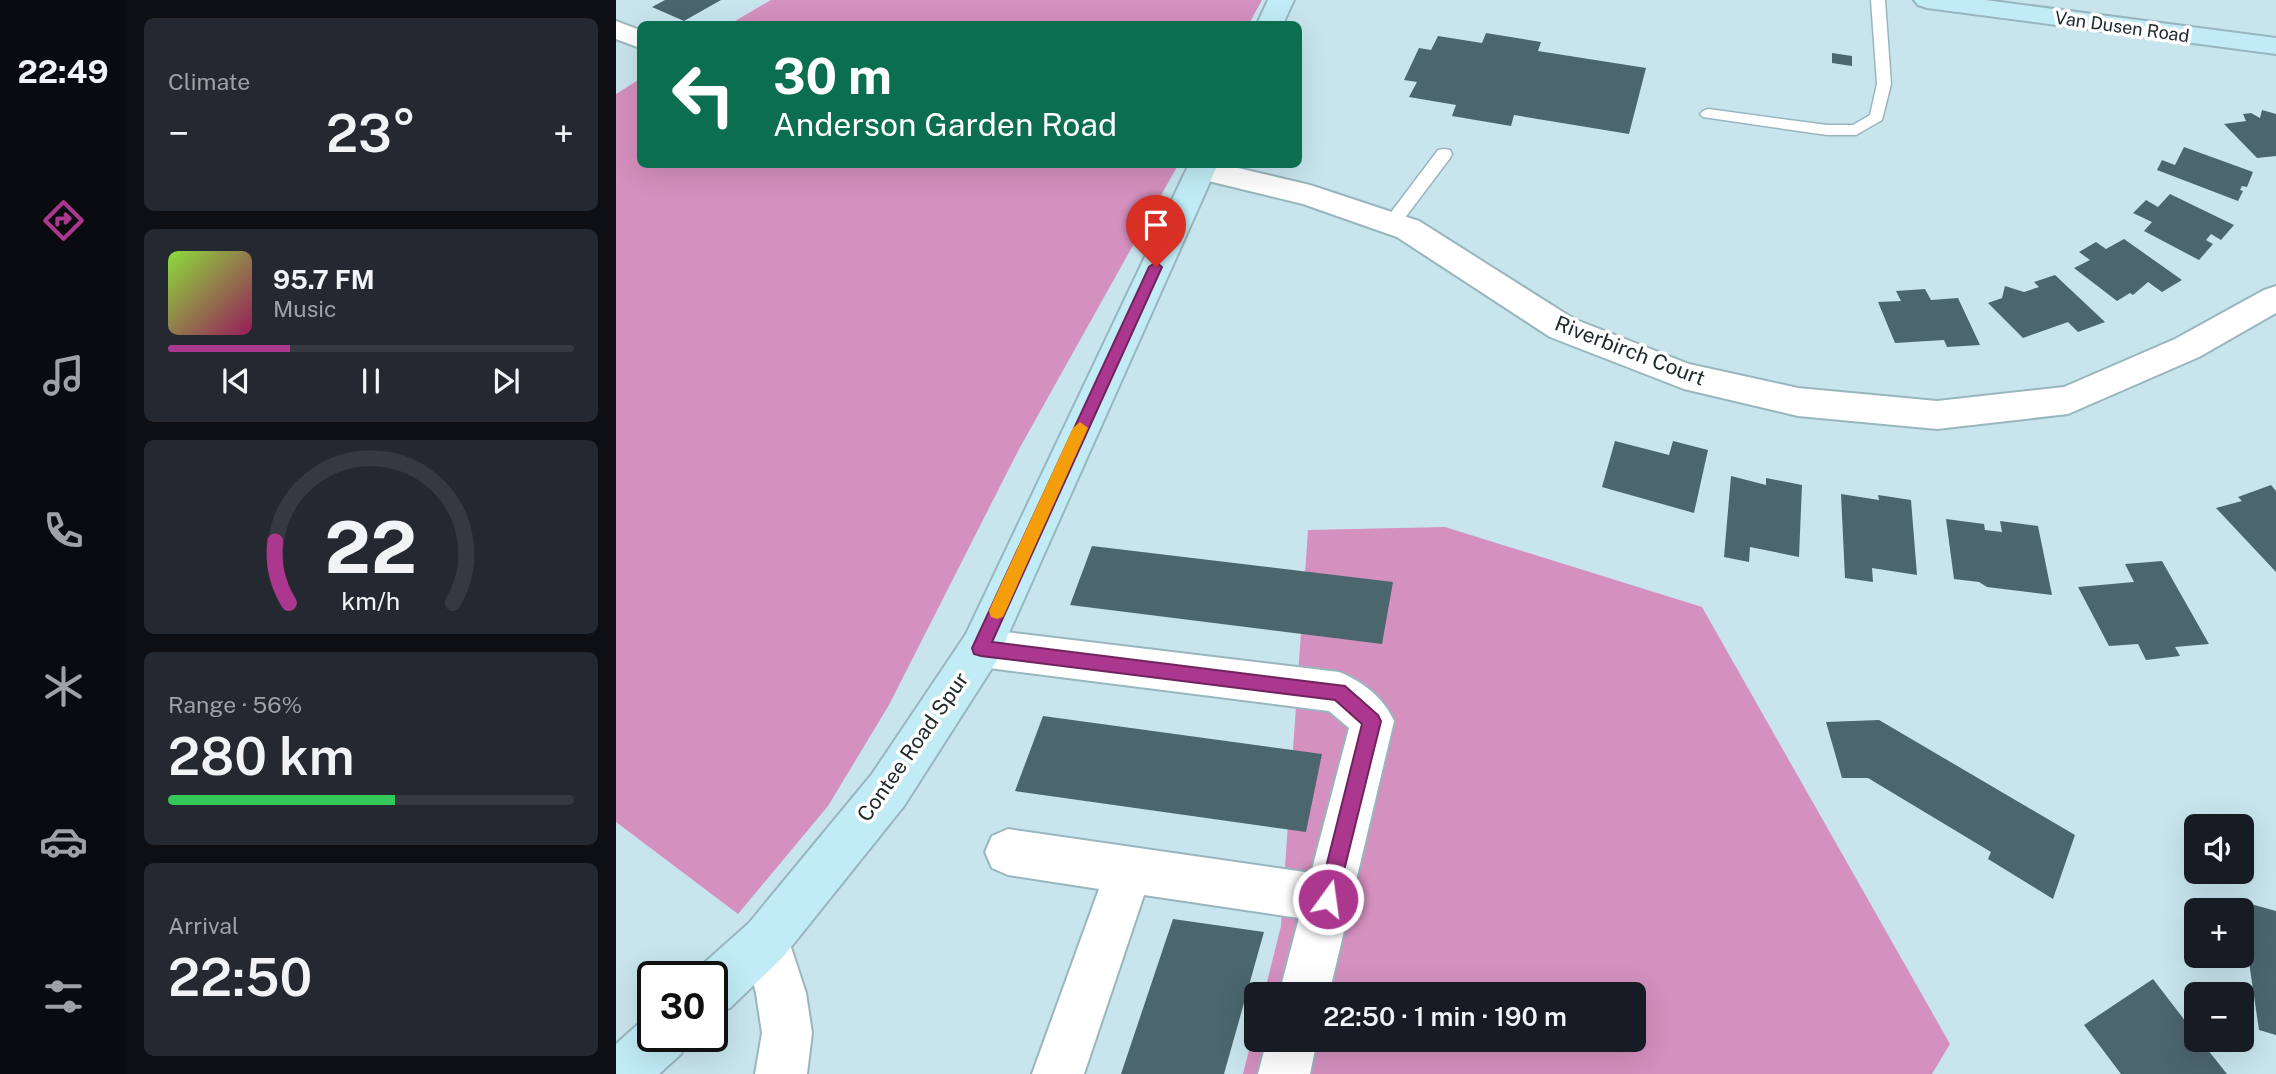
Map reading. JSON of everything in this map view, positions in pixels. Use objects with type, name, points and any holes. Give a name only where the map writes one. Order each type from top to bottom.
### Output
[{"type":"street","points":[[1271,21],[1281,0]]},
{"type":"street","name":"Van Dusen Road","points":[[1927,0],[2276,47]]},
{"type":"street","points":[[616,29],[637,39]]},
{"type":"street","name":"Contee Road Spur","points":[[728,975],[766,940],[888,790],[981,648],[1203,168]]},
{"type":"street","name":"Riverbirch Court","points":[[1207,168],[1310,195],[1408,229],[1562,328],[1684,376],[1798,402],[1937,415],[2068,400],[2187,348],[2276,298]]},
{"type":"street","points":[[981,648],[1339,692],[1372,721],[1307,982]]},
{"type":"street","points":[[1008,852],[1328,899]]},
{"type":"street","points":[[1058,1074],[1129,870]]},
{"type":"street","points":[[766,940],[781,993],[787,1033],[781,1074]]},
{"type":"street","points":[[621,1074],[645,1052]]},
{"type":"street","points":[[1284,1074],[1289,1052]]},
{"type":"lane","points":[[1708,114],[1827,130],[1857,130],[1877,117],[1884,84],[1878,0]]},
{"type":"lane","points":[[1392,223],[1444,154]]},
{"type":"shaded area","points":[[771,0],[1262,0],[1251,21],[735,21]]},
{"type":"shaded area","points":[[637,81],[637,168],[1176,168],[1018,451],[889,705],[828,806],[738,914],[616,822],[616,94]]},
{"type":"shaded area","points":[[1445,527],[1702,607],[1950,1044],[1932,1074],[1243,1074],[1248,1052],[1646,1052],[1646,982],[1267,982],[1281,926],[1308,530]]},
{"type":"building","points":[[665,0],[721,0],[684,21],[652,7]]},
{"type":"building","points":[[1486,33],[1541,42],[1538,51],[1646,68],[1629,134],[1514,115],[1511,126],[1452,116],[1456,105],[1409,97],[1417,82],[1404,80],[1419,48],[1431,50],[1438,36],[1482,43]]},
{"type":"building","points":[[1832,53],[1852,56],[1852,66],[1832,63]]},
{"type":"building","points":[[2262,110],[2276,114],[2276,156],[2257,158],[2224,124],[2246,121],[2243,114],[2251,113],[2260,118]]},
{"type":"building","points":[[2184,147],[2253,172],[2247,187],[2242,186],[2240,190],[2243,191],[2238,201],[2157,170],[2162,160],[2175,165]]},
{"type":"building","points":[[2170,194],[2234,225],[2221,240],[2211,234],[2206,240],[2213,244],[2199,260],[2144,231],[2152,222],[2133,213],[2146,200],[2158,207]]},
{"type":"building","points":[[2124,239],[2182,280],[2162,292],[2148,282],[2133,295],[2130,293],[2117,301],[2074,268],[2090,260],[2079,252],[2096,242],[2106,249]]},
{"type":"building","points":[[2055,275],[2105,322],[2078,332],[2068,322],[2023,338],[1988,303],[2002,298],[2005,286],[2024,292],[2039,287],[2034,282]]},
{"type":"building","points":[[1925,289],[1931,300],[1958,298],[1980,345],[1947,347],[1944,340],[1895,343],[1878,302],[1901,301],[1896,291]]},
{"type":"building","points":[[1615,441],[1669,455],[1673,441],[1708,450],[1694,513],[1602,487]]},
{"type":"building","points":[[1731,476],[1766,485],[1766,478],[1802,485],[1799,557],[1750,547],[1749,562],[1724,557]]},
{"type":"building","points":[[2271,485],[2276,491],[2276,572],[2216,508],[2242,501],[2238,497]]},
{"type":"building","points":[[1841,494],[1879,500],[1878,495],[1911,500],[1917,575],[1872,568],[1873,582],[1845,578]]},
{"type":"building","points":[[1946,519],[1984,524],[1985,530],[2002,532],[2000,521],[2038,526],[2052,595],[1987,587],[1979,582],[1954,579]]},
{"type":"building","points":[[1092,546],[1393,582],[1382,644],[1070,605]]},
{"type":"building","points":[[2162,561],[2209,644],[2175,647],[2180,656],[2146,660],[2138,644],[2109,646],[2078,587],[2134,582],[2125,564]]},
{"type":"building","points":[[1043,716],[1322,754],[1306,832],[1015,791]]},
{"type":"building","points":[[1879,720],[2075,835],[2053,899],[1988,859],[1991,852],[1868,778],[1842,778],[1826,722]]},
{"type":"building","points":[[2254,905],[2276,911],[2276,1035],[2259,1030],[2250,968],[2254,968]]},
{"type":"building","points":[[1173,919],[1264,932],[1250,982],[1244,982],[1244,1003],[1224,1074],[1121,1074]]},
{"type":"building","points":[[2153,979],[2184,1019],[2184,1052],[2210,1052],[2227,1074],[2121,1074],[2084,1025]]},
{"type":"slow traffic","points":[[997,611],[1080,428]]},
{"type":"route","points":[[1156,267],[981,648],[1339,692],[1372,721],[1328,899]]}]
